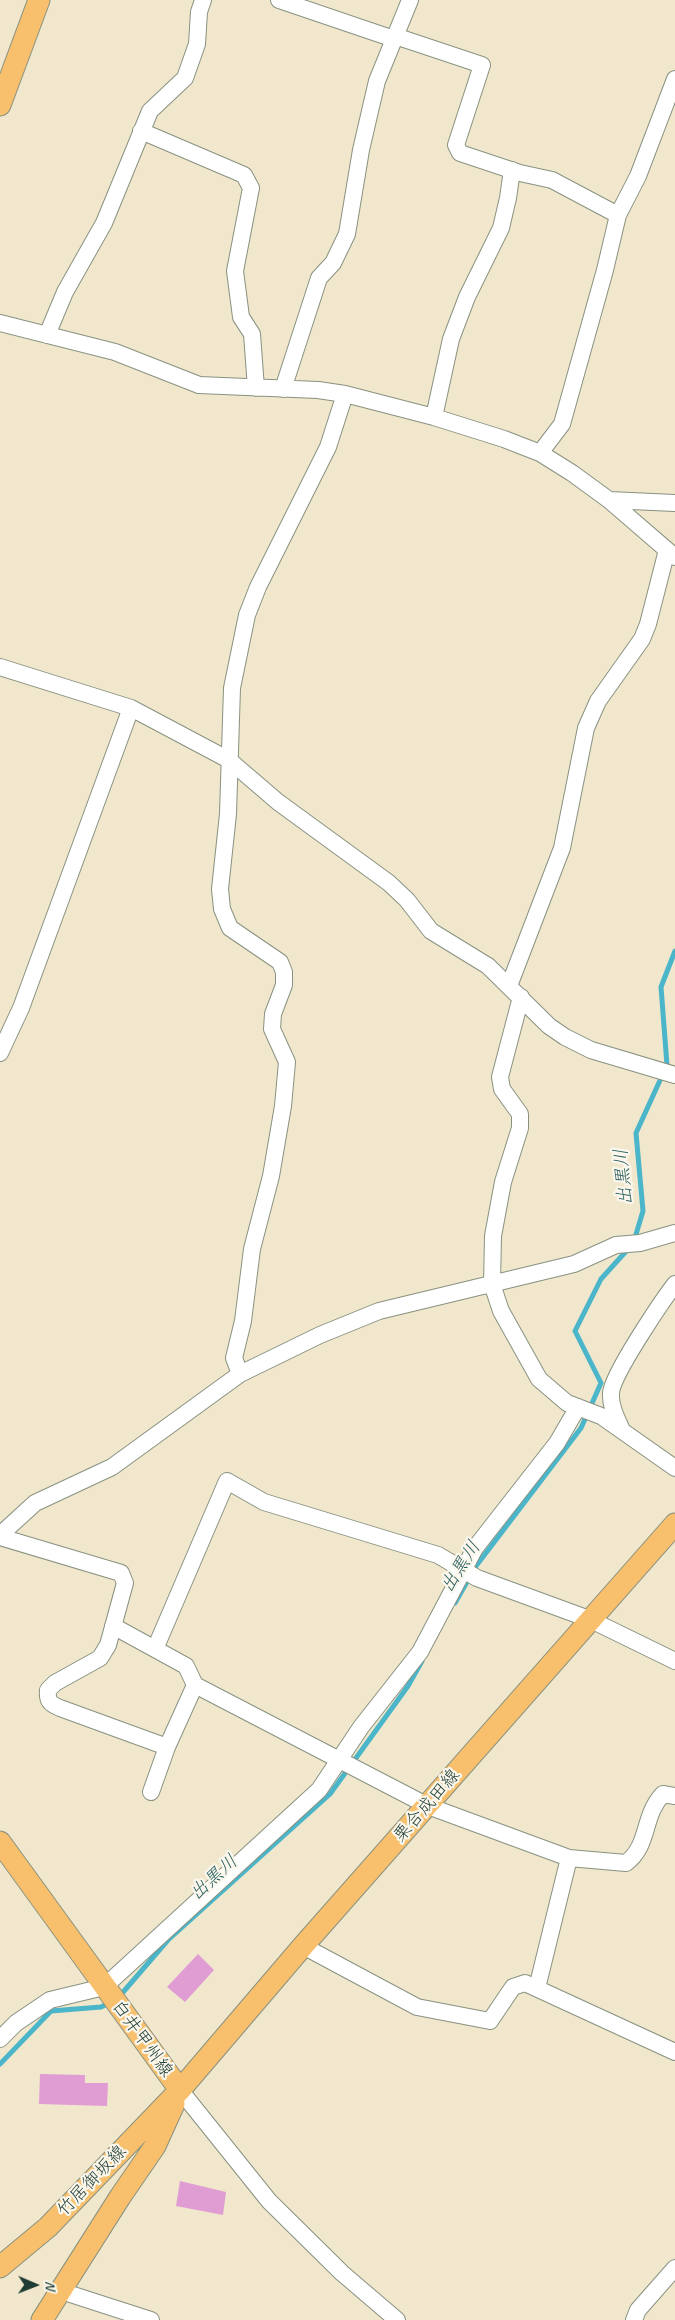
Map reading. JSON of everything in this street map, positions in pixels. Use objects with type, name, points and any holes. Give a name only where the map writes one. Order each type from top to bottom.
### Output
[{"type":"main road","points":[[0,105],[39,0]]},
{"type":"main road","name":"栗合成田線","points":[[180,2090],[303,1946],[428,1806],[589,1619],[675,1524]]},
{"type":"main road","name":"白井甲州線","points":[[0,1842],[180,2090],[155,2146],[120,2197],[42,2320]]},
{"type":"main road","name":"竹居御坂線","points":[[0,2268],[48,2227],[180,2090]]},
{"type":"street","points":[[47,335],[65,292],[104,223],[150,111],[185,78],[196,44],[199,12],[203,0]]},
{"type":"street","points":[[278,0],[482,65],[456,145],[460,153],[512,170],[552,180],[618,214]]},
{"type":"street","points":[[283,389],[320,278],[333,263],[347,234],[361,150],[377,81],[410,0]]},
{"type":"street","points":[[540,453],[562,424],[605,270],[618,214],[638,176],[675,79]]},
{"type":"street","points":[[141,131],[244,175],[251,188],[235,271],[241,317],[252,334],[256,388]]},
{"type":"street","points":[[434,417],[451,339],[467,297],[501,228],[512,170]]},
{"type":"street","points":[[0,323],[115,352],[199,385],[345,394],[434,417],[504,439],[540,453],[572,472],[609,500],[671,554],[642,639],[598,701],[586,728],[562,848],[515,992],[500,1077],[502,1089],[520,1114],[520,1128],[503,1182],[493,1236],[492,1284],[501,1312],[539,1379],[567,1403],[599,1415],[675,1468]]},
{"type":"street","points":[[240,1374],[234,1358],[243,1321],[252,1250],[271,1176],[284,1106],[287,1062],[272,1029],[273,1014],[284,985],[284,972],[280,962],[230,928],[222,909],[220,889],[228,814],[232,688],[247,615],[258,587],[328,448],[345,394]]},
{"type":"street","points":[[609,500],[675,503]]},
{"type":"street","points":[[0,666],[131,708],[229,760],[278,802],[389,883],[408,900],[431,931],[488,966],[538,1016],[565,1038],[591,1050],[675,1075]]},
{"type":"street","points":[[0,1052],[21,1008],[131,708]]},
{"type":"street","points":[[167,1747],[60,1708],[51,1704],[47,1698],[48,1690],[55,1683],[100,1658],[113,1626],[125,1583],[120,1573],[0,1536],[35,1503],[112,1467],[240,1374],[320,1334],[379,1311],[574,1264],[618,1245],[640,1243],[675,1233]]},
{"type":"street","points":[[622,1430],[612,1404],[610,1392],[645,1328],[675,1284]]},
{"type":"street","points":[[0,2039],[16,2023],[50,2000],[106,1989],[319,1790],[361,1727],[420,1652],[470,1575],[475,1548],[557,1443],[578,1407]]},
{"type":"street","points":[[155,1649],[227,1481],[264,1502],[303,1516],[438,1555],[470,1575],[589,1619],[675,1661]]},
{"type":"street","points":[[113,1626],[186,1666],[195,1685],[428,1806],[569,1858],[626,1863],[638,1854],[653,1804],[663,1794],[675,1796]]},
{"type":"street","points":[[150,1792],[167,1747],[195,1685]]},
{"type":"street","points":[[537,1988],[569,1858]]},
{"type":"street","points":[[303,1946],[417,2007],[490,2021],[512,1987],[525,1982],[675,2052]]},
{"type":"street","points":[[180,2090],[269,2201],[342,2273],[397,2320]]},
{"type":"street","points":[[634,2320],[638,2310],[675,2268]]},
{"type":"street","points":[[61,2291],[150,2320]]},
{"type":"building","points":[[198,1954],[214,1970],[185,2002],[167,1987]]},
{"type":"building","points":[[40,2074],[85,2075],[85,2083],[108,2083],[107,2106],[39,2104]]},
{"type":"building","points":[[180,2181],[226,2192],[223,2215],[176,2206]]},
{"type":"waterway","name":"出黒川","points":[[634,1241],[643,1211],[636,1133],[667,1065],[661,987],[675,951]]},
{"type":"waterway","name":"出黒川","points":[[455,1603],[476,1566],[581,1428],[601,1383],[575,1331],[601,1279],[629,1248]]},
{"type":"waterway","name":"出黒川","points":[[118,1998],[168,1940],[330,1794],[408,1686],[422,1661]]},
{"type":"waterway","name":"出黒川","points":[[0,2064],[51,2011],[101,2007],[111,2002]]}]
